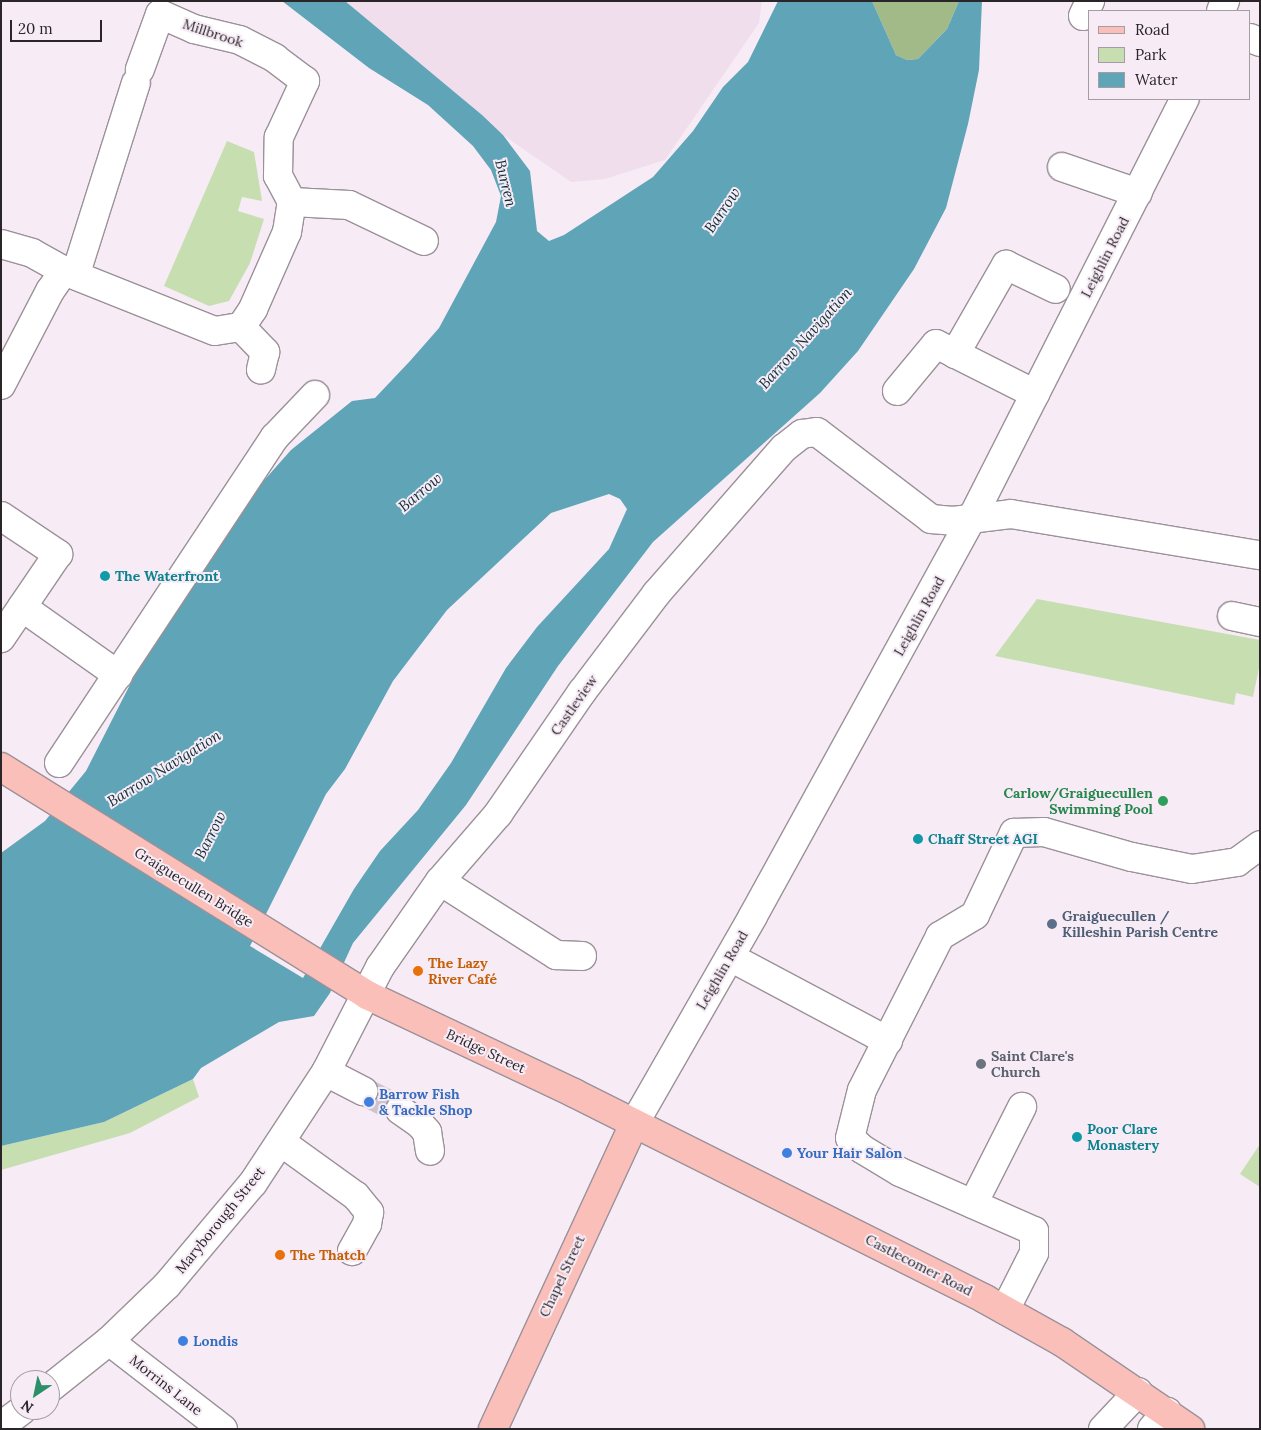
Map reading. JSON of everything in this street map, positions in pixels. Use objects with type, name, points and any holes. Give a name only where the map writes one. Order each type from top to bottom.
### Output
[{"type":"main road","name":"Graiguecullen Bridge","points":[[1,767],[338,977]]},
{"type":"main road","name":"Bridge Street","points":[[338,977],[367,995],[634,1124]]},
{"type":"main road","name":"Castlecomer Road","points":[[634,1124],[1005,1310],[1138,1392],[1160,1420],[1190,1429]]},
{"type":"main road","name":"Chapel Street","points":[[493,1429],[634,1124]]},
{"type":"street","name":"Millbrook","points":[[70,272],[160,14],[194,29],[240,40],[275,58],[305,82],[279,137],[278,176],[292,202]]},
{"type":"street","name":"Leighlin Road","points":[[634,1124],[730,957],[973,516],[1185,100]]},
{"type":"street","points":[[1062,167],[1138,193]]},
{"type":"street","points":[[1,244],[32,253],[70,272],[215,331],[247,318],[286,232],[292,202],[349,205],[424,241]]},
{"type":"street","points":[[955,354],[1006,265],[1056,289]]},
{"type":"street","points":[[1,385],[50,291],[70,272]]},
{"type":"street","points":[[247,318],[266,352],[261,370]]},
{"type":"street","points":[[896,391],[936,344],[1036,394]]},
{"type":"street","points":[[59,763],[275,437],[315,395]]},
{"type":"street","name":"Castleview","points":[[367,995],[380,967],[440,881],[498,814],[582,692],[656,594],[784,448],[811,433],[931,519],[954,521],[973,516]]},
{"type":"street","points":[[973,516],[1010,514],[1260,555]]},
{"type":"street","points":[[1,516],[58,554],[1,638]]},
{"type":"street","points":[[22,607],[118,675]]},
{"type":"street","points":[[1232,616],[1260,622]]},
{"type":"street","points":[[1005,1310],[1034,1253],[1034,1231],[900,1172],[862,1149],[850,1138],[862,1090],[940,936],[975,914],[1014,833],[1044,832],[1132,857],[1192,869],[1237,862],[1260,845]]},
{"type":"street","points":[[440,881],[556,955],[582,956]]},
{"type":"street","points":[[730,957],[888,1040]]},
{"type":"street","name":"Maryborough Street","points":[[60,1380],[109,1341],[167,1285],[253,1183],[326,1072],[367,995]]},
{"type":"street","points":[[326,1072],[363,1091]]},
{"type":"street","points":[[973,1204],[1022,1107]]},
{"type":"street","points":[[400,1110],[427,1132],[430,1151]]},
{"type":"street","points":[[281,1142],[356,1196],[369,1212],[367,1224],[352,1251]]},
{"type":"street","name":"Morrins Lane","points":[[109,1341],[223,1429]]},
{"type":"street","points":[[1103,1429],[1138,1392]]},
{"type":"shaded area","points":[[345,1],[762,1],[759,23],[665,160],[605,179],[571,182],[503,135]]},
{"type":"green space","points":[[872,1],[959,1],[947,29],[918,59],[907,60],[896,55]]},
{"type":"green space","points":[[227,141],[254,152],[262,201],[242,197],[238,211],[264,219],[250,263],[229,301],[209,306],[164,286]]},
{"type":"green space","points":[[1037,599],[1260,640],[1260,663],[1253,697],[1236,693],[1234,705],[995,656]]},
{"type":"green space","points":[[193,1079],[199,1097],[130,1133],[1,1170],[1,1146],[104,1122]]},
{"type":"green space","points":[[1260,1144],[1260,1187],[1240,1174]]},
{"type":"water","points":[[282,1],[345,1],[482,115],[503,135],[530,171],[537,231],[549,241],[564,235],[653,177],[693,131],[723,87],[748,62],[778,1],[872,1],[896,55],[907,60],[918,59],[947,29],[959,1],[982,1],[979,70],[968,124],[946,208],[914,269],[858,351],[820,393],[653,542],[558,666],[466,805],[353,943],[330,993],[314,1016],[279,1022],[201,1068],[193,1079],[104,1122],[1,1146],[1,853],[45,821],[86,771],[139,667],[260,485],[291,450],[352,401],[375,398],[410,361],[439,328],[496,222],[501,196],[491,170],[473,146],[428,105],[369,68]],"holes":[[[609,494],[620,499],[627,509],[609,549],[537,627],[506,668],[451,763],[418,810],[380,851],[354,889],[303,978],[250,946],[326,794],[345,769],[393,681],[447,610],[551,513]]]},
{"type":"tunnel","points":[[363,1091],[400,1110]]},
{"type":"place","name":"The Waterfront","points":[[105,576]]},
{"type":"place","name":"Carlow/Graiguecullen Swimming Pool","points":[[1163,801]]},
{"type":"place","name":"Chaff Street AGI","points":[[918,839]]},
{"type":"place","name":"Graiguecullen / Killeshin Parish Centre","points":[[1052,924]]},
{"type":"place","name":"The Lazy River Café","points":[[418,971]]},
{"type":"place","name":"Saint Clare's Church","points":[[981,1064]]},
{"type":"place","name":"Barrow Fish & Tackle Shop","points":[[369,1102]]},
{"type":"place","name":"Poor Clare Monastery","points":[[1077,1137]]},
{"type":"place","name":"Your Hair Salon","points":[[787,1153]]},
{"type":"place","name":"The Thatch","points":[[280,1255]]},
{"type":"place","name":"Londis","points":[[183,1341]]},
{"type":"water label","name":"Burren","points":[[506,183]]},
{"type":"water label","name":"Barrow","points":[[722,210]]},
{"type":"water label","name":"Barrow Navigation","points":[[805,338]]},
{"type":"water label","name":"Barrow","points":[[420,492]]},
{"type":"water label","name":"Barrow Navigation","points":[[164,768]]},
{"type":"water label","name":"Barrow","points":[[210,835]]}]
